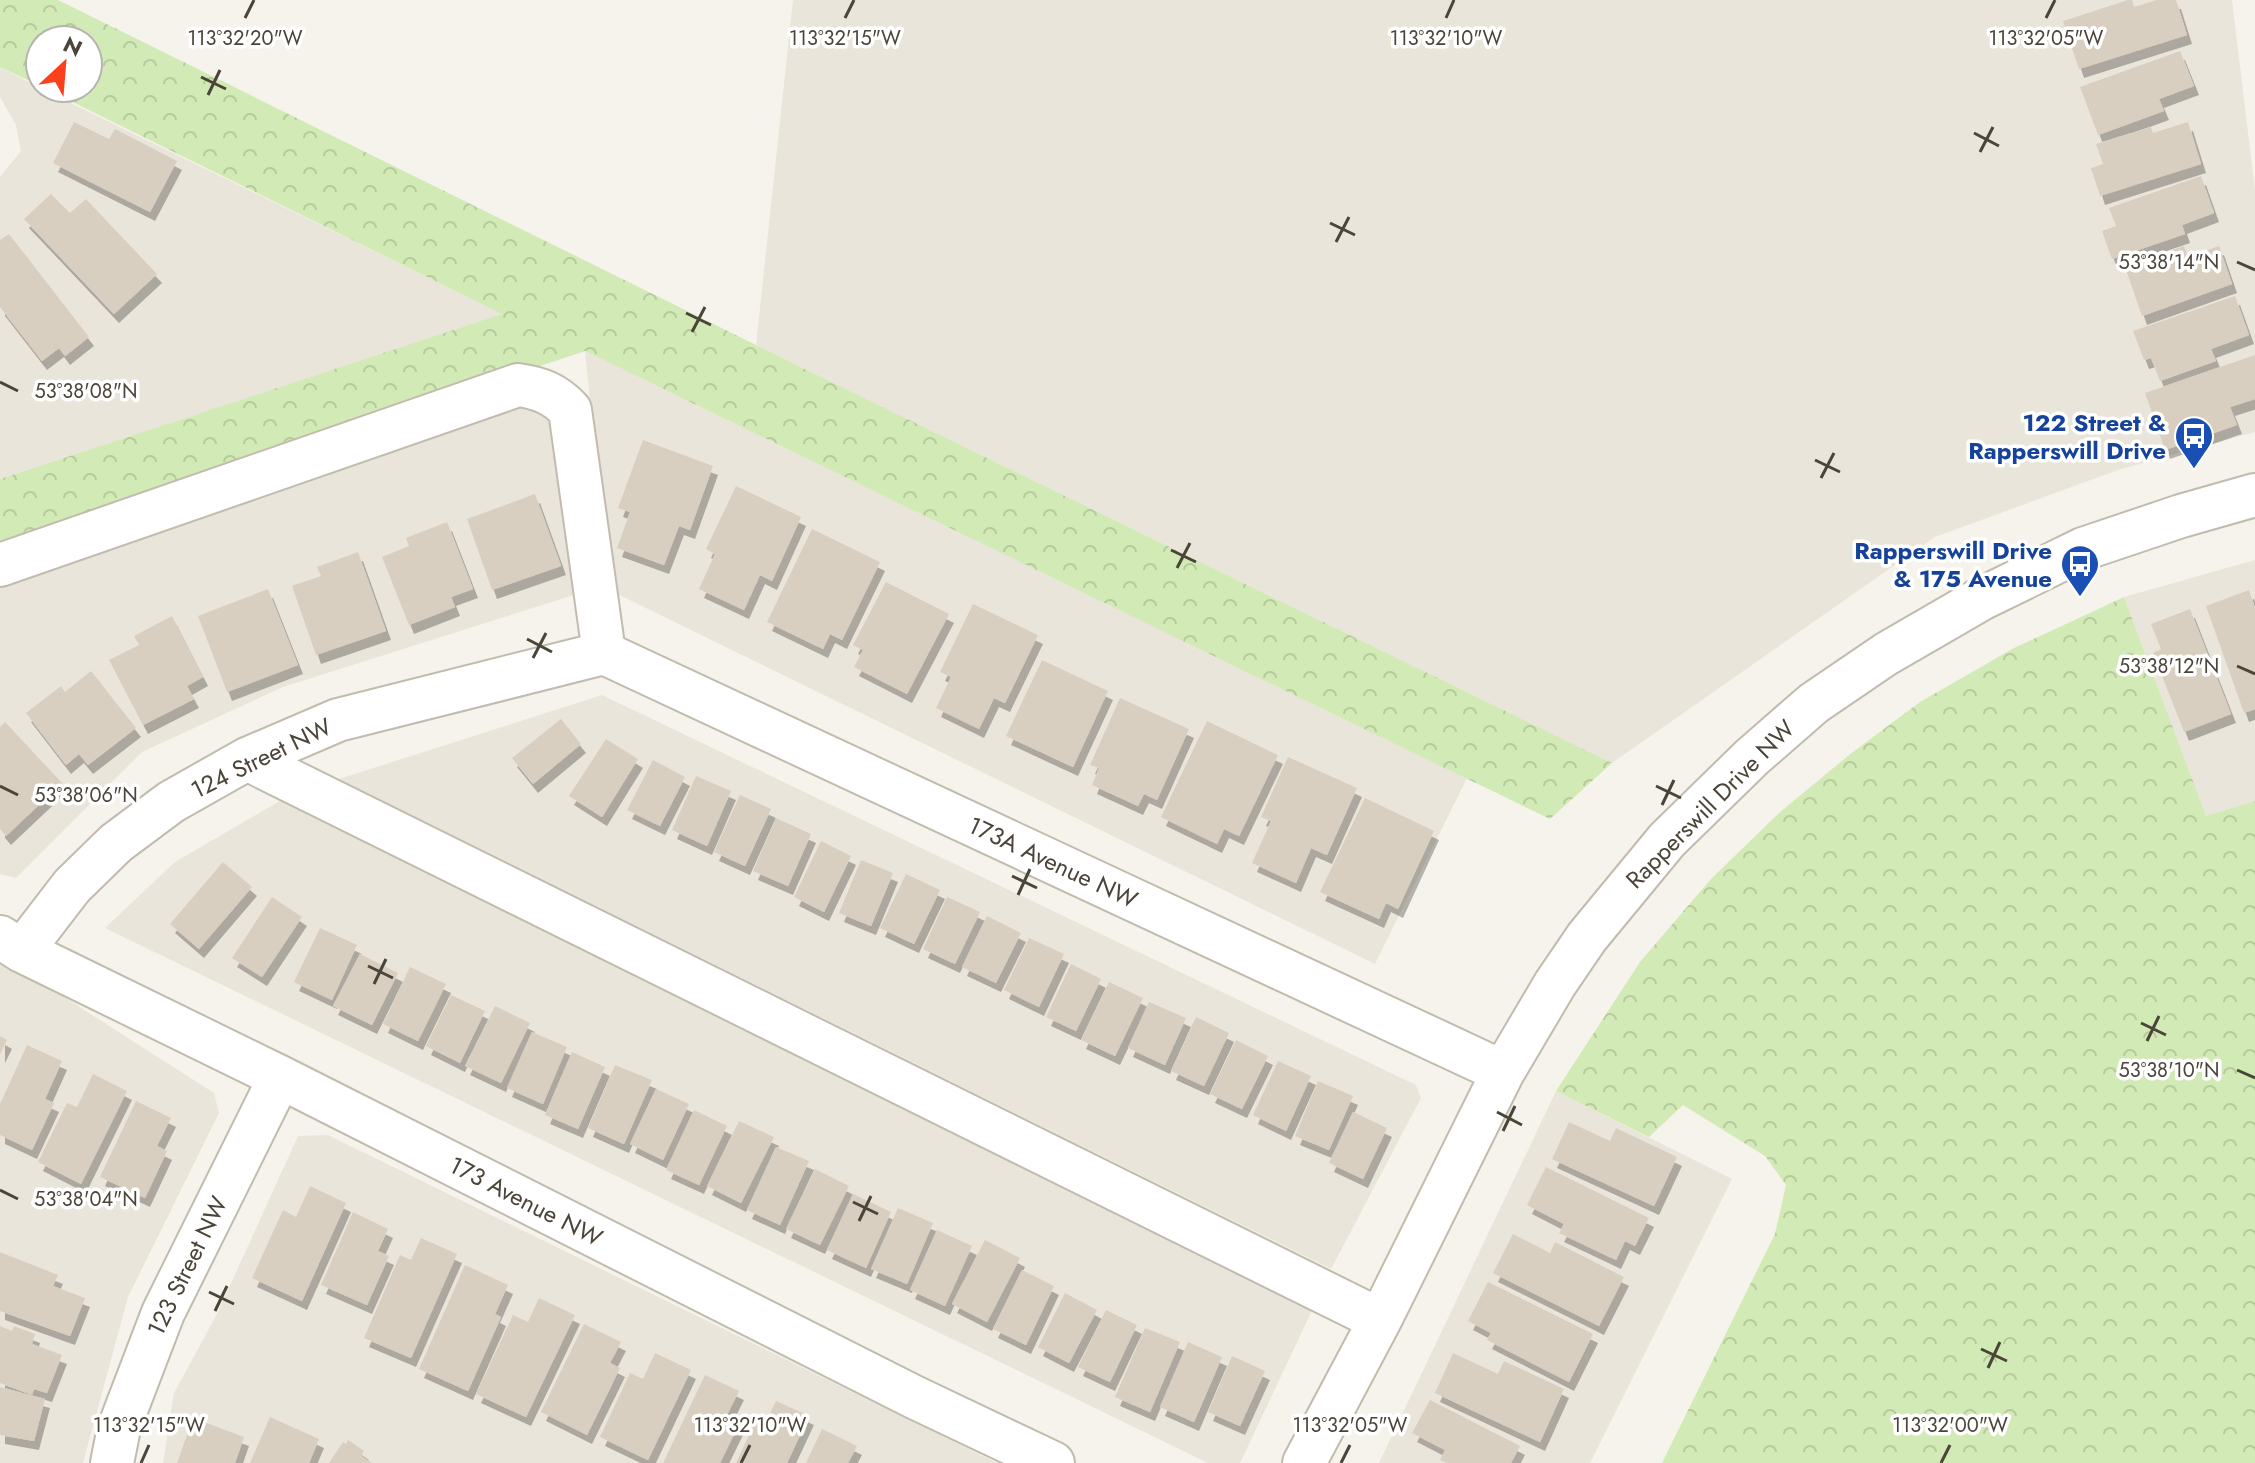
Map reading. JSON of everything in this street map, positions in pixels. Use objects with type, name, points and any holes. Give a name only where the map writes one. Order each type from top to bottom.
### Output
[{"type":"street","points":[[0,565],[518,385],[535,387],[558,397],[570,410],[604,653]]},
{"type":"street","name":"Rapperswill Drive NW","points":[[1304,1463],[1380,1320],[1503,1072],[1587,937],[1667,840],[1814,703],[1886,654],[1981,599],[2083,549],[2255,495]]},
{"type":"street","name":"173A Avenue NW","points":[[604,653],[1503,1072]]},
{"type":"street","name":"124 Street NW","points":[[11,944],[116,843],[171,802],[247,759],[338,720],[604,653]]},
{"type":"street","points":[[247,759],[1380,1320]]},
{"type":"street","name":"173 Avenue NW","points":[[11,944],[914,1397],[1053,1463]]},
{"type":"street","name":"123 Street NW","points":[[112,1463],[119,1428],[163,1313],[280,1077]]},
{"type":"shaded area","points":[[793,0],[2232,0],[2255,190],[2255,432],[2118,470],[1935,537],[1612,763],[756,345]]},
{"type":"shaded area","points":[[0,67],[24,80],[24,104],[73,104],[503,314],[0,479],[0,177],[21,151],[16,125],[0,97]]},
{"type":"shaded area","points":[[585,351],[1467,778],[1375,964],[609,590]]},
{"type":"shaded area","points":[[534,401],[557,433],[574,595],[283,687],[142,752],[16,878],[0,874],[0,582]]},
{"type":"shaded area","points":[[2255,560],[2255,801],[2206,817],[2124,597]]},
{"type":"shaded area","points":[[602,695],[1416,1085],[1421,1098],[1331,1269],[339,779]]},
{"type":"shaded area","points":[[290,795],[1316,1302],[1240,1463],[1208,1463],[105,928],[175,862]]},
{"type":"shaded area","points":[[0,956],[214,1093],[219,1113],[128,1297],[83,1463],[0,1463]]},
{"type":"shaded area","points":[[1556,1091],[1732,1179],[1590,1463],[1379,1463]]},
{"type":"shaded area","points":[[328,1135],[997,1463],[163,1463],[174,1393],[217,1314],[298,1136]]},
{"type":"green space","points":[[0,0],[58,0],[1612,763],[1550,819],[585,351],[0,546],[0,479],[502,314],[76,104],[104,104],[104,24],[24,24],[24,78],[0,67]]},
{"type":"green space","points":[[2124,597],[2206,816],[2255,801],[2255,1463],[1662,1463],[1775,1234],[1786,1185],[1765,1156],[1683,1105],[1649,1137],[1556,1091],[1640,962],[1711,879],[1779,813],[1920,702],[2014,648]]},
{"type":"building","points":[[2132,0],[2134,7],[2157,0],[2176,0],[2187,35],[2079,69],[2063,21]]},
{"type":"building","points":[[2180,51],[2194,86],[2159,99],[2164,111],[2098,135],[2080,87]]},
{"type":"building","points":[[74,122],[109,139],[115,129],[177,161],[150,212],[53,163]]},
{"type":"building","points":[[2188,122],[2201,164],[2100,196],[2091,168],[2103,164],[2096,144],[2151,127],[2153,133]]},
{"type":"building","points":[[2201,176],[2214,213],[2182,225],[2185,234],[2112,259],[2102,231],[2116,226],[2109,208]]},
{"type":"building","points":[[51,194],[70,213],[86,199],[157,274],[114,314],[24,219]]},
{"type":"building","points":[[9,234],[89,337],[65,356],[59,348],[42,361],[0,307],[0,240]]},
{"type":"building","points":[[2184,246],[2188,257],[2219,246],[2232,284],[2142,316],[2125,267]]},
{"type":"building","points":[[2235,296],[2249,335],[2211,349],[2216,361],[2160,381],[2151,358],[2144,360],[2133,331]]},
{"type":"building","points":[[2255,355],[2255,399],[2230,407],[2237,425],[2165,450],[2145,393]]},
{"type":"building","points":[[643,440],[713,466],[690,530],[679,526],[664,565],[617,548],[630,512],[618,508]]},
{"type":"building","points":[[736,486],[801,517],[772,581],[760,575],[744,610],[699,589],[715,554],[706,549]]},
{"type":"building","points":[[535,494],[561,566],[492,590],[467,519]]},
{"type":"building","points":[[447,522],[473,589],[451,597],[455,607],[409,625],[382,557],[409,546],[406,538]]},
{"type":"building","points":[[812,529],[880,562],[842,640],[830,634],[823,649],[767,622]]},
{"type":"building","points":[[358,552],[386,631],[316,655],[292,586],[321,576],[317,567]]},
{"type":"building","points":[[886,582],[949,614],[907,694],[854,667],[863,650],[853,645]]},
{"type":"building","points":[[268,589],[298,665],[227,692],[198,616]]},
{"type":"building","points":[[2249,590],[2255,608],[2255,709],[2244,713],[2206,606]]},
{"type":"building","points":[[973,604],[1038,635],[1005,703],[994,698],[979,729],[936,708],[951,677],[940,672]]},
{"type":"building","points":[[2190,609],[2231,714],[2184,732],[2153,653],[2161,649],[2151,624]]},
{"type":"building","points":[[172,616],[203,677],[187,686],[194,699],[143,725],[109,660],[139,645],[134,636]]},
{"type":"building","points":[[1042,660],[1108,691],[1073,767],[1006,736]]},
{"type":"building","points":[[91,671],[136,728],[88,765],[79,754],[66,765],[26,713],[61,686],[65,692]]},
{"type":"building","points":[[1120,698],[1189,729],[1157,800],[1144,794],[1138,806],[1092,785],[1099,768],[1090,765]]},
{"type":"building","points":[[561,719],[581,744],[533,784],[512,758]]},
{"type":"building","points":[[1207,721],[1278,755],[1239,836],[1224,829],[1217,844],[1161,817]]},
{"type":"building","points":[[5,722],[62,783],[6,836],[0,829],[0,727]]},
{"type":"building","points":[[606,739],[638,759],[602,817],[569,796]]},
{"type":"building","points":[[1288,757],[1357,788],[1327,855],[1311,848],[1296,883],[1252,863],[1271,821],[1261,817]]},
{"type":"building","points":[[653,760],[685,777],[660,826],[627,810]]},
{"type":"building","points":[[696,776],[731,791],[707,846],[672,830]]},
{"type":"building","points":[[740,795],[771,809],[745,866],[714,852]]},
{"type":"building","points":[[1365,798],[1434,831],[1398,909],[1386,903],[1379,919],[1320,892]]},
{"type":"building","points":[[776,818],[811,834],[788,886],[753,871]]},
{"type":"building","points":[[821,841],[851,856],[824,912],[794,897]]},
{"type":"building","points":[[861,860],[893,873],[871,926],[839,913]]},
{"type":"building","points":[[223,862],[252,887],[199,949],[170,924]]},
{"type":"building","points":[[906,874],[940,890],[914,944],[880,928]]},
{"type":"building","points":[[272,897],[302,917],[262,977],[232,958]]},
{"type":"building","points":[[947,897],[980,912],[955,964],[923,949]]},
{"type":"building","points":[[987,916],[1021,933],[996,983],[962,967]]},
{"type":"building","points":[[320,928],[357,945],[332,1000],[294,982]]},
{"type":"building","points":[[1029,938],[1064,954],[1039,1007],[1004,990]]},
{"type":"building","points":[[360,954],[398,973],[372,1025],[333,1006]]},
{"type":"building","points":[[1071,964],[1101,979],[1076,1031],[1046,1017]]},
{"type":"building","points":[[410,967],[446,984],[418,1041],[383,1024]]},
{"type":"building","points":[[1109,982],[1143,998],[1115,1056],[1081,1040]]},
{"type":"building","points":[[451,995],[485,1011],[460,1063],[426,1046]]},
{"type":"building","points":[[1149,1002],[1186,1018],[1165,1065],[1128,1048]]},
{"type":"building","points":[[495,1006],[530,1023],[501,1083],[465,1066]]},
{"type":"building","points":[[1196,1017],[1229,1033],[1204,1086],[1171,1071]]},
{"type":"building","points":[[532,1032],[567,1047],[543,1104],[507,1088]]},
{"type":"building","points":[[0,1036],[7,1040],[0,1054]]},
{"type":"building","points":[[1236,1040],[1268,1056],[1242,1109],[1210,1094]]},
{"type":"building","points":[[27,1045],[62,1061],[45,1099],[54,1103],[32,1150],[0,1135],[0,1104]]},
{"type":"building","points":[[572,1052],[605,1067],[578,1129],[545,1115]]},
{"type":"building","points":[[1278,1061],[1311,1076],[1286,1131],[1253,1115]]},
{"type":"building","points":[[615,1065],[652,1080],[624,1144],[588,1128]]},
{"type":"building","points":[[93,1074],[127,1091],[81,1184],[38,1162],[67,1103],[77,1107]]},
{"type":"building","points":[[1318,1081],[1353,1096],[1329,1150],[1295,1136]]},
{"type":"building","points":[[656,1089],[689,1104],[663,1160],[630,1144]]},
{"type":"building","points":[[136,1101],[171,1118],[157,1146],[167,1151],[145,1198],[100,1177]]},
{"type":"building","points":[[694,1110],[727,1126],[699,1185],[666,1170]]},
{"type":"building","points":[[1353,1112],[1387,1128],[1363,1179],[1329,1163]]},
{"type":"building","points":[[739,1121],[774,1137],[741,1203],[707,1186]]},
{"type":"building","points":[[1569,1122],[1610,1141],[1616,1128],[1677,1157],[1654,1206],[1552,1159]]},
{"type":"building","points":[[776,1147],[809,1161],[780,1225],[747,1210]]},
{"type":"building","points":[[1546,1167],[1649,1218],[1635,1246],[1625,1241],[1616,1260],[1559,1233],[1564,1224],[1527,1205]]},
{"type":"building","points":[[815,1169],[849,1186],[820,1245],[786,1229]]},
{"type":"building","points":[[310,1186],[346,1203],[302,1301],[252,1278],[283,1210],[296,1217]]},
{"type":"building","points":[[853,1194],[891,1212],[866,1268],[827,1250]]},
{"type":"building","points":[[898,1208],[933,1223],[907,1284],[871,1269]]},
{"type":"building","points":[[353,1212],[388,1229],[378,1251],[389,1256],[367,1305],[321,1285]]},
{"type":"building","points":[[937,1230],[972,1246],[945,1306],[910,1290]]},
{"type":"building","points":[[1513,1234],[1550,1253],[1555,1242],[1624,1277],[1599,1326],[1493,1273]]},
{"type":"building","points":[[421,1238],[457,1254],[411,1358],[364,1338],[400,1255],[411,1260]]},
{"type":"building","points":[[985,1240],[1020,1258],[987,1322],[952,1304]]},
{"type":"building","points":[[0,1252],[58,1275],[53,1286],[85,1298],[70,1336],[0,1311]]},
{"type":"building","points":[[465,1265],[508,1285],[495,1314],[501,1317],[468,1391],[419,1369]]},
{"type":"building","points":[[1022,1270],[1054,1286],[1026,1345],[993,1329]]},
{"type":"building","points":[[1488,1282],[1593,1334],[1569,1382],[1487,1340],[1491,1333],[1468,1321]]},
{"type":"building","points":[[1065,1293],[1097,1310],[1069,1363],[1038,1347]]},
{"type":"building","points":[[539,1298],[575,1315],[526,1417],[476,1394],[513,1315],[528,1322]]},
{"type":"building","points":[[1106,1310],[1137,1325],[1110,1382],[1078,1367]]},
{"type":"building","points":[[584,1324],[621,1342],[610,1363],[620,1368],[587,1435],[541,1412]]},
{"type":"building","points":[[0,1326],[12,1331],[14,1326],[35,1334],[32,1344],[62,1355],[47,1393],[34,1389],[32,1395],[0,1383]]},
{"type":"building","points":[[1145,1328],[1180,1342],[1150,1412],[1115,1397]]},
{"type":"building","points":[[1188,1342],[1222,1357],[1194,1422],[1160,1407]]},
{"type":"building","points":[[655,1353],[691,1370],[648,1460],[600,1437],[630,1373],[643,1379]]},
{"type":"building","points":[[1453,1353],[1498,1374],[1504,1361],[1564,1389],[1540,1442],[1435,1393]]},
{"type":"building","points":[[1232,1356],[1265,1371],[1240,1426],[1208,1412]]},
{"type":"building","points":[[705,1375],[739,1391],[725,1419],[738,1426],[720,1463],[663,1463]]},
{"type":"building","points":[[0,1387],[45,1399],[34,1441],[0,1435]]},
{"type":"building","points":[[1430,1400],[1520,1446],[1511,1463],[1447,1463],[1440,1460],[1445,1450],[1412,1433]]},
{"type":"building","points":[[776,1401],[809,1416],[787,1463],[736,1463],[757,1418],[766,1422]]},
{"type":"building","points":[[270,1417],[319,1439],[309,1463],[250,1463]]},
{"type":"building","points":[[193,1418],[244,1437],[235,1463],[177,1463]]},
{"type":"building","points":[[822,1429],[857,1446],[848,1463],[806,1463]]},
{"type":"building","points":[[348,1440],[364,1451],[361,1456],[372,1463],[329,1463],[343,1442],[346,1444]]},
{"type":"place","name":"122 Street & Rapperswill Drive","points":[[2194,470]]},
{"type":"place","name":"Rapperswill Drive & 175 Avenue","points":[[2080,598]]}]
